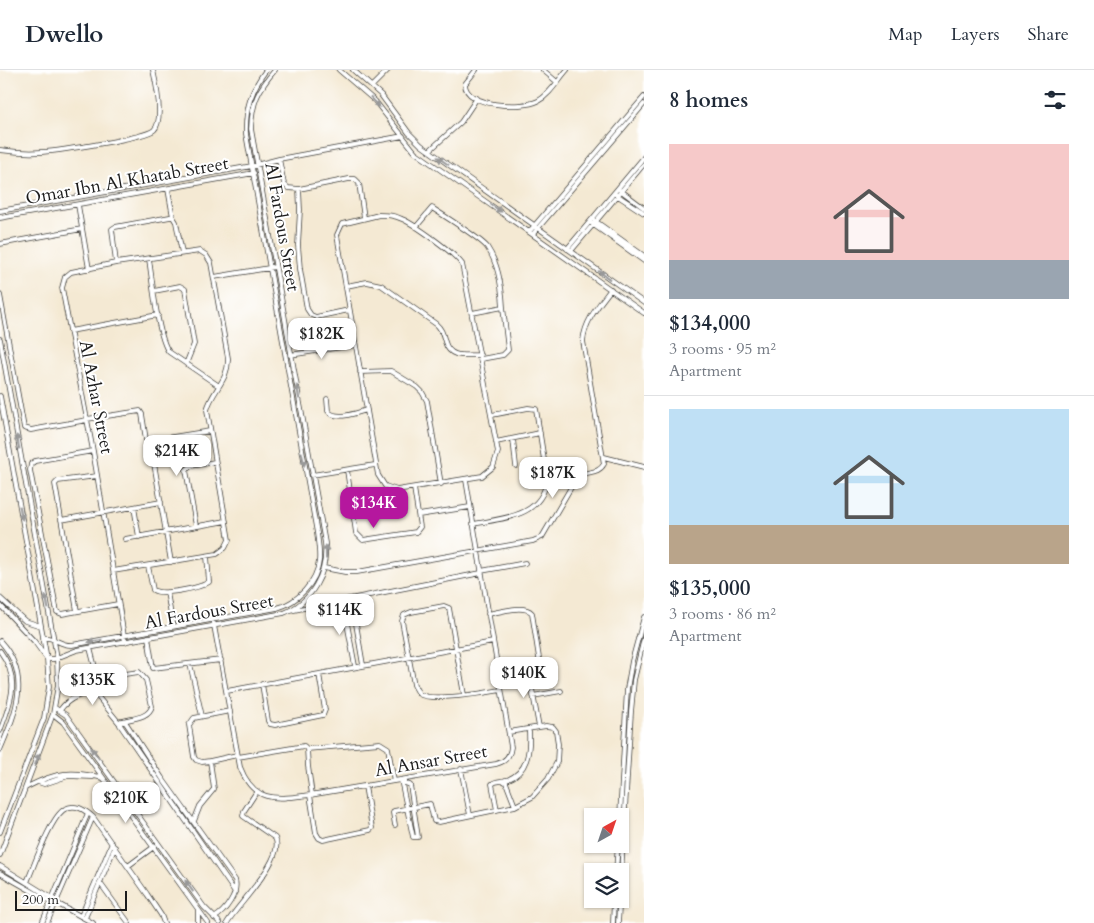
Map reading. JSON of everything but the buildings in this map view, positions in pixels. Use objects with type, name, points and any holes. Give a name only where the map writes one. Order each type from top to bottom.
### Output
[{"type":"street","points":[[0,150],[22,153],[44,152],[130,138],[148,133],[154,129],[160,117],[154,70]]},
{"type":"street","name":"Al Fardous Street","points":[[43,638],[53,639],[67,645],[258,612],[287,605],[297,598],[309,584],[318,568],[319,554],[307,475],[246,134],[247,108],[252,91],[266,70]]},
{"type":"street","name":"Al Fardous Street","points":[[47,659],[57,658],[90,648],[148,637],[274,616],[299,606],[311,592],[324,568],[326,543],[251,129],[253,106],[262,85],[275,70]]},
{"type":"street","points":[[339,70],[375,101],[415,152],[644,313]]},
{"type":"street","points":[[353,70],[372,86],[409,133],[429,151],[644,304]]},
{"type":"street","points":[[372,86],[388,70]]},
{"type":"street","points":[[476,70],[467,81],[465,87],[467,91],[490,104],[503,106],[528,104],[543,97],[567,70]]},
{"type":"street","points":[[543,70],[557,82]]},
{"type":"street","points":[[537,227],[644,97]]},
{"type":"street","points":[[429,151],[461,122],[477,98]]},
{"type":"street","points":[[531,233],[644,104]]},
{"type":"street","name":"Omar Ibn Al Khatab Street","points":[[0,212],[403,136]]},
{"type":"street","points":[[619,190],[644,157]]},
{"type":"street","points":[[279,159],[286,187],[291,189],[355,179],[359,183],[364,218]]},
{"type":"street","points":[[569,250],[615,194],[644,164]]},
{"type":"street","name":"Omar Ibn Al Khatab Street","points":[[0,218],[258,172]]},
{"type":"street","points":[[168,189],[182,253]]},
{"type":"street","points":[[299,189],[298,245],[306,309],[311,315],[316,317],[349,310]]},
{"type":"street","points":[[119,190],[121,197]]},
{"type":"street","points":[[619,190],[644,208]]},
{"type":"street","points":[[615,194],[644,213]]},
{"type":"street","points":[[78,205],[89,268]]},
{"type":"street","points":[[346,286],[367,282],[381,284],[439,326],[448,350],[452,353],[480,357],[503,355],[508,350],[504,307],[494,264],[487,246],[432,208],[416,227]]},
{"type":"street","points":[[386,215],[403,219],[416,227],[454,255],[462,264],[498,452],[493,467],[482,476],[397,490],[385,486],[380,481],[375,465],[337,235],[342,224],[386,215]]},
{"type":"street","points":[[116,263],[112,229],[173,217]]},
{"type":"street","points":[[592,222],[644,256]]},
{"type":"street","points":[[592,222],[644,261]]},
{"type":"street","points":[[0,244],[82,229]]},
{"type":"street","points":[[264,235],[269,234]]},
{"type":"street","name":"Al Azhar Street","points":[[125,642],[93,451],[62,288],[63,280],[71,272],[89,268],[195,251],[204,253],[211,263],[214,277]]},
{"type":"street","points":[[148,259],[166,348],[219,386]]},
{"type":"street","points":[[113,571],[207,556],[222,552],[228,544],[229,540],[207,410],[211,398],[228,372],[228,358],[214,277],[275,267]]},
{"type":"street","points":[[154,291],[180,286],[185,289],[194,344],[186,364]]},
{"type":"street","points":[[324,568],[357,572],[533,541],[542,537],[577,476],[599,470],[604,464],[583,341],[590,318],[611,289]]},
{"type":"street","points":[[0,294],[24,428],[28,430],[140,411],[142,414],[146,440],[151,446],[171,562]]},
{"type":"street","points":[[472,313],[504,307]]},
{"type":"street","points":[[70,331],[158,315]]},
{"type":"street","points":[[0,339],[57,658],[58,709]]},
{"type":"street","points":[[286,356],[355,345]]},
{"type":"street","points":[[360,372],[391,371],[422,392],[427,401],[441,484]]},
{"type":"street","points":[[0,396],[47,659],[49,687],[44,718],[0,832]]},
{"type":"street","points":[[10,399],[18,398]]},
{"type":"street","points":[[327,399],[328,411],[333,416],[366,410]]},
{"type":"street","points":[[473,524],[530,509],[544,493],[547,479],[538,414],[534,408],[492,416]]},
{"type":"street","points":[[151,446],[160,439],[210,431]]},
{"type":"street","points":[[496,442],[540,433]]},
{"type":"street","points":[[513,438],[516,466]]},
{"type":"street","points":[[93,451],[35,461],[31,464],[30,468],[32,481],[57,612],[62,614],[118,604]]},
{"type":"street","points":[[604,457],[644,467]]},
{"type":"street","points":[[196,526],[186,470],[191,466],[215,462]]},
{"type":"street","points":[[307,475],[375,465]]},
{"type":"street","points":[[347,470],[356,532],[360,538],[367,540],[416,532],[420,527],[414,488]]},
{"type":"street","points":[[77,611],[55,484],[58,481],[97,476]]},
{"type":"street","name":"Al Ansar Street","points":[[257,791],[270,798],[279,798],[402,781],[496,764],[504,761],[511,751],[466,480]]},
{"type":"street","points":[[25,482],[32,481]]},
{"type":"street","points":[[61,520],[161,502]]},
{"type":"street","points":[[134,507],[139,536]]},
{"type":"street","points":[[418,515],[470,507]]},
{"type":"street","points":[[125,539],[226,521]]},
{"type":"street","points":[[148,566],[153,590],[159,593],[197,587],[209,582],[207,556]]},
{"type":"street","points":[[292,610],[352,600],[525,563]]},
{"type":"street","points":[[42,573],[48,566]]},
{"type":"street","points":[[167,592],[172,627]]},
{"type":"street","points":[[0,598],[25,621],[41,626]]},
{"type":"street","points":[[352,600],[363,665]]},
{"type":"street","points":[[342,602],[355,666]]},
{"type":"street","points":[[0,605],[34,641],[47,659]]},
{"type":"street","points":[[464,695],[450,611],[444,606],[404,615],[402,621],[408,656],[414,685],[418,694],[428,698],[464,695],[502,690]]},
{"type":"street","points":[[488,614],[523,608],[530,610],[540,658],[534,666],[498,672]]},
{"type":"street","points":[[620,808],[628,679],[644,617]]},
{"type":"street","points":[[213,620],[238,756],[243,774],[257,791],[243,816],[275,838],[278,844],[266,871],[227,923]]},
{"type":"street","points":[[148,637],[153,668],[221,660]]},
{"type":"street","points":[[618,923],[630,712],[634,680],[644,638]]},
{"type":"street","points":[[0,641],[17,669],[19,687],[16,707],[0,750]]},
{"type":"street","points":[[226,690],[493,642]]},
{"type":"street","points":[[90,648],[97,675],[104,677],[135,672],[142,674],[146,680],[152,706],[151,710],[145,715],[121,722]]},
{"type":"street","points":[[0,651],[10,670],[13,687],[11,701],[0,731]]},
{"type":"street","points":[[190,664],[202,716]]},
{"type":"street","points":[[528,667],[539,727]]},
{"type":"street","points":[[262,684],[268,720],[270,724],[275,725],[324,715],[325,710],[319,674]]},
{"type":"street","points":[[533,696],[561,691]]},
{"type":"street","points":[[0,855],[54,714],[71,699],[89,694],[98,697],[121,722],[235,892]]},
{"type":"street","points":[[58,709],[69,718],[204,907],[220,923]]},
{"type":"street","points":[[230,711],[192,719],[189,725],[194,757],[198,761],[210,761],[302,746],[307,749],[380,743],[388,748],[394,781]]},
{"type":"street","points":[[54,714],[63,722],[208,923]]},
{"type":"street","points":[[121,722],[126,723],[162,778],[235,880],[237,886],[235,892],[221,913],[214,918]]},
{"type":"street","points":[[395,825],[394,811],[413,806],[430,804],[433,819],[437,822],[515,806],[532,797],[548,779],[557,762],[558,744],[556,730],[549,726],[509,732]]},
{"type":"street","points":[[498,810],[492,784],[495,781],[505,780],[519,772],[527,762],[530,750],[529,732]]},
{"type":"street","points":[[307,749],[317,836],[324,840],[370,830],[373,825],[365,786]]},
{"type":"street","points":[[194,822],[200,806],[214,791],[210,761]]},
{"type":"street","points":[[461,770],[470,815]]},
{"type":"street","points":[[27,787],[38,782],[39,784],[44,784],[64,777],[90,778],[94,776],[104,778]]},
{"type":"street","points":[[505,780],[515,806]]},
{"type":"street","points":[[402,781],[410,785],[418,837],[413,837],[402,781]]},
{"type":"street","points":[[27,882],[51,826],[60,812],[71,806],[82,809],[93,817],[112,843],[161,914],[164,923]]},
{"type":"street","points":[[48,923],[88,812]]},
{"type":"street","points":[[8,813],[15,816]]},
{"type":"street","points":[[42,923],[55,902],[93,817]]},
{"type":"street","points":[[83,917],[112,843]]},
{"type":"street","points":[[128,866],[159,844]]},
{"type":"street","points":[[83,917],[100,884],[115,848]]},
{"type":"street","points":[[166,865],[172,862]]},
{"type":"street","points":[[0,866],[55,902]]},
{"type":"street","points":[[0,872],[93,923]]},
{"type":"street","points":[[100,884],[129,923]]},
{"type":"street","points":[[198,910],[198,923]]},
{"type":"street","points":[[613,923],[614,910],[619,910]]}]
